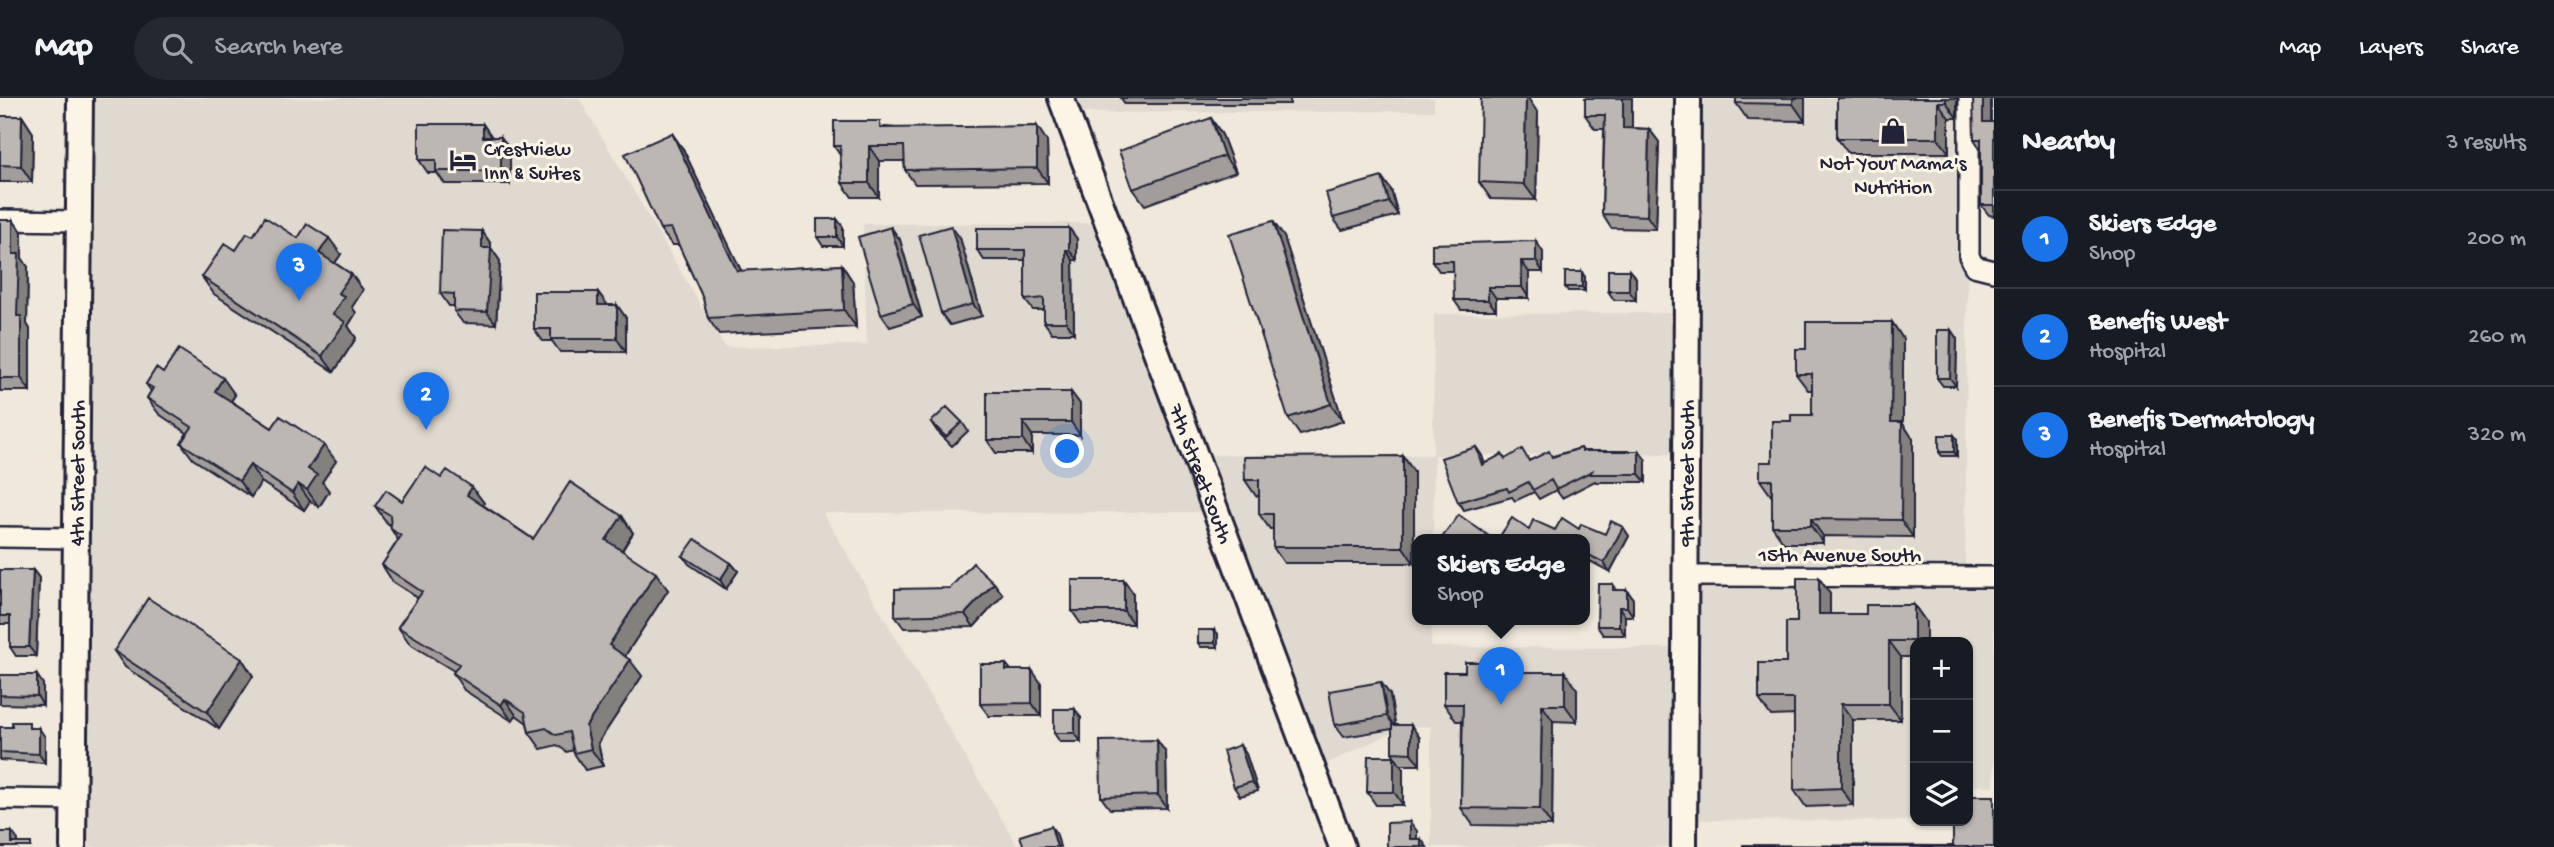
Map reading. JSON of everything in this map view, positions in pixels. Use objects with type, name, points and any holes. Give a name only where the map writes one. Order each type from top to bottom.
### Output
[{"type":"street","name":"4th Street South","points":[[73,847],[78,538],[80,98]]},
{"type":"street","name":"7th Street South","points":[[1061,98],[1342,847]]},
{"type":"street","name":"9th Street South","points":[[1684,847],[1688,98]]},
{"type":"street","points":[[1969,98],[1969,256],[1975,266],[1994,271]]},
{"type":"street","points":[[0,220],[79,222]]},
{"type":"street","points":[[0,537],[78,538]]},
{"type":"street","name":"15th Avenue South","points":[[1685,576],[1994,576]]},
{"type":"street","points":[[0,799],[73,800]]},
{"type":"shaded area","points":[[80,98],[579,98],[725,347],[867,345],[863,224],[1108,223],[1196,455],[1433,455],[1434,314],[1686,313],[1688,98],[1969,98],[1965,576],[1994,577],[1994,786],[1973,786],[1973,637],[1910,637],[1910,821],[1685,820],[1684,847],[1431,847],[1431,726],[1406,726],[1313,770],[1217,512],[823,513],[1018,847],[73,847]]},
{"type":"shaded area","points":[[1062,98],[1434,98],[1434,111],[1067,113]]},
{"type":"building","points":[[1481,98],[1526,98],[1524,184],[1479,182]]},
{"type":"building","points":[[1585,98],[1623,98],[1623,128],[1649,129],[1647,216],[1602,214],[1605,115],[1585,115]]},
{"type":"building","points":[[1736,98],[1793,98],[1793,104],[1736,103]]},
{"type":"building","points":[[1837,98],[1946,98],[1946,102],[1938,102],[1938,138],[1837,138]]},
{"type":"building","points":[[1973,98],[1983,98],[1983,122],[1994,122],[1994,205],[1981,205],[1981,139],[1974,139]]},
{"type":"building","points":[[0,116],[22,116],[21,166],[0,165]]},
{"type":"building","points":[[1211,118],[1224,156],[1133,189],[1119,151]]},
{"type":"building","points":[[834,121],[880,121],[880,128],[1037,126],[1037,168],[905,170],[904,146],[869,146],[869,183],[842,183],[840,146],[834,146]]},
{"type":"building","points":[[419,124],[483,124],[483,137],[501,137],[501,171],[436,171],[436,160],[419,160]]},
{"type":"building","points":[[672,133],[737,271],[842,265],[844,310],[708,318],[703,298],[671,228],[660,229],[625,154]]},
{"type":"building","points":[[1382,177],[1389,202],[1333,218],[1326,193]]},
{"type":"building","points":[[265,217],[298,238],[307,224],[329,238],[319,253],[351,274],[338,293],[344,296],[333,314],[345,322],[322,356],[202,277],[225,243],[236,250],[247,233],[253,236]]},
{"type":"building","points":[[817,219],[837,219],[837,237],[817,237]]},
{"type":"building","points":[[0,220],[13,220],[13,254],[19,254],[17,316],[21,316],[21,378],[0,378]]},
{"type":"building","points":[[1273,221],[1331,404],[1288,418],[1229,234]]},
{"type":"building","points":[[951,226],[973,304],[941,313],[919,235]]},
{"type":"building","points":[[891,227],[913,304],[881,314],[858,237]]},
{"type":"building","points":[[977,228],[1069,228],[1069,250],[1066,250],[1066,322],[1044,322],[1044,298],[1025,300],[1025,250],[977,250]]},
{"type":"building","points":[[442,230],[482,231],[482,248],[491,248],[487,312],[454,311],[454,294],[440,293]]},
{"type":"building","points":[[1536,241],[1536,261],[1521,261],[1522,287],[1488,287],[1488,300],[1454,300],[1453,261],[1432,261],[1432,244]]},
{"type":"building","points":[[1608,270],[1629,270],[1629,291],[1608,291]]},
{"type":"building","points":[[1565,272],[1582,272],[1582,287],[1565,287]]},
{"type":"building","points":[[534,292],[598,292],[598,305],[617,305],[617,339],[551,339],[551,329],[534,329]]},
{"type":"building","points":[[1806,322],[1892,322],[1891,422],[1902,422],[1901,520],[1811,519],[1811,526],[1772,526],[1772,480],[1760,480],[1760,462],[1772,462],[1772,421],[1791,421],[1791,415],[1812,415],[1812,374],[1796,374],[1796,349],[1806,349]]},
{"type":"building","points":[[1937,330],[1951,330],[1950,378],[1937,378]]},
{"type":"building","points":[[179,349],[223,378],[215,391],[272,428],[280,416],[324,445],[308,469],[317,475],[307,490],[298,484],[292,493],[250,465],[239,481],[181,443],[192,427],[147,398],[153,388],[146,384],[156,368],[163,373]]},
{"type":"building","points":[[987,392],[1071,392],[1071,422],[1023,422],[1023,440],[987,440]]},
{"type":"building","points":[[947,407],[962,422],[946,437],[931,422]]},
{"type":"building","points":[[1939,435],[1954,435],[1954,452],[1939,452]]},
{"type":"building","points":[[1476,447],[1482,465],[1502,454],[1505,459],[1522,449],[1529,461],[1549,451],[1552,457],[1581,448],[1582,451],[1639,451],[1639,474],[1590,474],[1592,471],[1556,489],[1551,480],[1533,490],[1528,482],[1509,492],[1507,488],[1458,502],[1441,458]]},
{"type":"building","points":[[1403,456],[1403,547],[1273,547],[1273,514],[1259,514],[1259,480],[1245,480],[1244,457]]},
{"type":"building","points":[[425,467],[441,478],[447,470],[472,487],[467,495],[533,539],[570,482],[622,516],[606,540],[656,573],[609,645],[630,660],[586,726],[591,749],[574,753],[569,732],[556,735],[546,728],[529,732],[525,712],[505,699],[501,705],[453,673],[459,664],[398,627],[422,592],[382,565],[401,536],[391,529],[390,515],[375,506],[386,490],[402,501]]},
{"type":"building","points":[[1459,515],[1486,534],[1445,534]]},
{"type":"building","points":[[1512,518],[1529,530],[1533,520],[1555,530],[1562,518],[1579,529],[1581,524],[1605,534],[1611,521],[1623,527],[1604,563],[1590,556],[1590,534],[1501,534]]},
{"type":"building","points":[[695,539],[731,563],[720,580],[683,556]]},
{"type":"building","points":[[973,563],[994,583],[965,614],[895,616],[895,589],[950,588]]},
{"type":"building","points":[[0,570],[33,570],[29,647],[10,647],[10,616],[0,616]]},
{"type":"building","points":[[1797,578],[1819,578],[1819,614],[1866,614],[1866,605],[1914,605],[1914,637],[1910,637],[1910,641],[1889,641],[1889,704],[1841,704],[1841,788],[1794,790],[1794,699],[1759,699],[1759,663],[1786,663],[1786,622],[1797,622]]},
{"type":"building","points":[[1072,580],[1124,580],[1124,611],[1072,611]]},
{"type":"building","points":[[1598,584],[1613,584],[1613,590],[1627,590],[1627,607],[1619,607],[1619,626],[1597,626]]},
{"type":"building","points":[[148,598],[242,659],[207,712],[114,651]]},
{"type":"building","points":[[1198,630],[1215,630],[1215,643],[1198,643]]},
{"type":"building","points":[[1465,662],[1484,662],[1484,672],[1565,672],[1565,705],[1542,705],[1540,809],[1461,808],[1463,704],[1444,704],[1444,672],[1465,672]]},
{"type":"building","points":[[980,664],[1006,664],[1006,670],[1032,670],[1032,703],[980,704]]},
{"type":"building","points":[[0,675],[37,675],[37,696],[0,695]]},
{"type":"building","points":[[1381,682],[1387,716],[1335,725],[1329,691]]},
{"type":"building","points":[[1054,709],[1075,709],[1075,733],[1054,733]]},
{"type":"building","points":[[12,722],[29,722],[29,728],[39,728],[39,754],[0,752],[0,727],[12,727]]},
{"type":"building","points":[[1392,725],[1411,725],[1411,753],[1392,752]]},
{"type":"building","points":[[1157,740],[1158,795],[1101,797],[1100,741]]},
{"type":"building","points":[[1240,745],[1252,782],[1234,787],[1223,751]]},
{"type":"building","points":[[1368,756],[1394,756],[1394,792],[1367,792]]},
{"type":"building","points":[[1973,796],[1994,796],[1994,847],[1743,845],[1953,846],[1953,826],[1973,826]]},
{"type":"building","points":[[1410,822],[1410,839],[1421,839],[1421,847],[1387,847],[1387,823]]},
{"type":"building","points":[[1051,826],[1057,847],[1024,847],[1020,836]]},
{"type":"building","points":[[0,832],[12,832],[12,843],[31,843],[31,847],[0,847]]},
{"type":"place","name":"Not Your Mama's Nutrition","points":[[1893,131]]},
{"type":"place","name":"Crestview Inn & Suites","points":[[463,160]]},
{"type":"place","name":"Benefis Dermatology","points":[[299,301]]},
{"type":"place","name":"Benefis West","points":[[426,430]]},
{"type":"place","name":"Skiers Edge","points":[[1501,705]]}]
